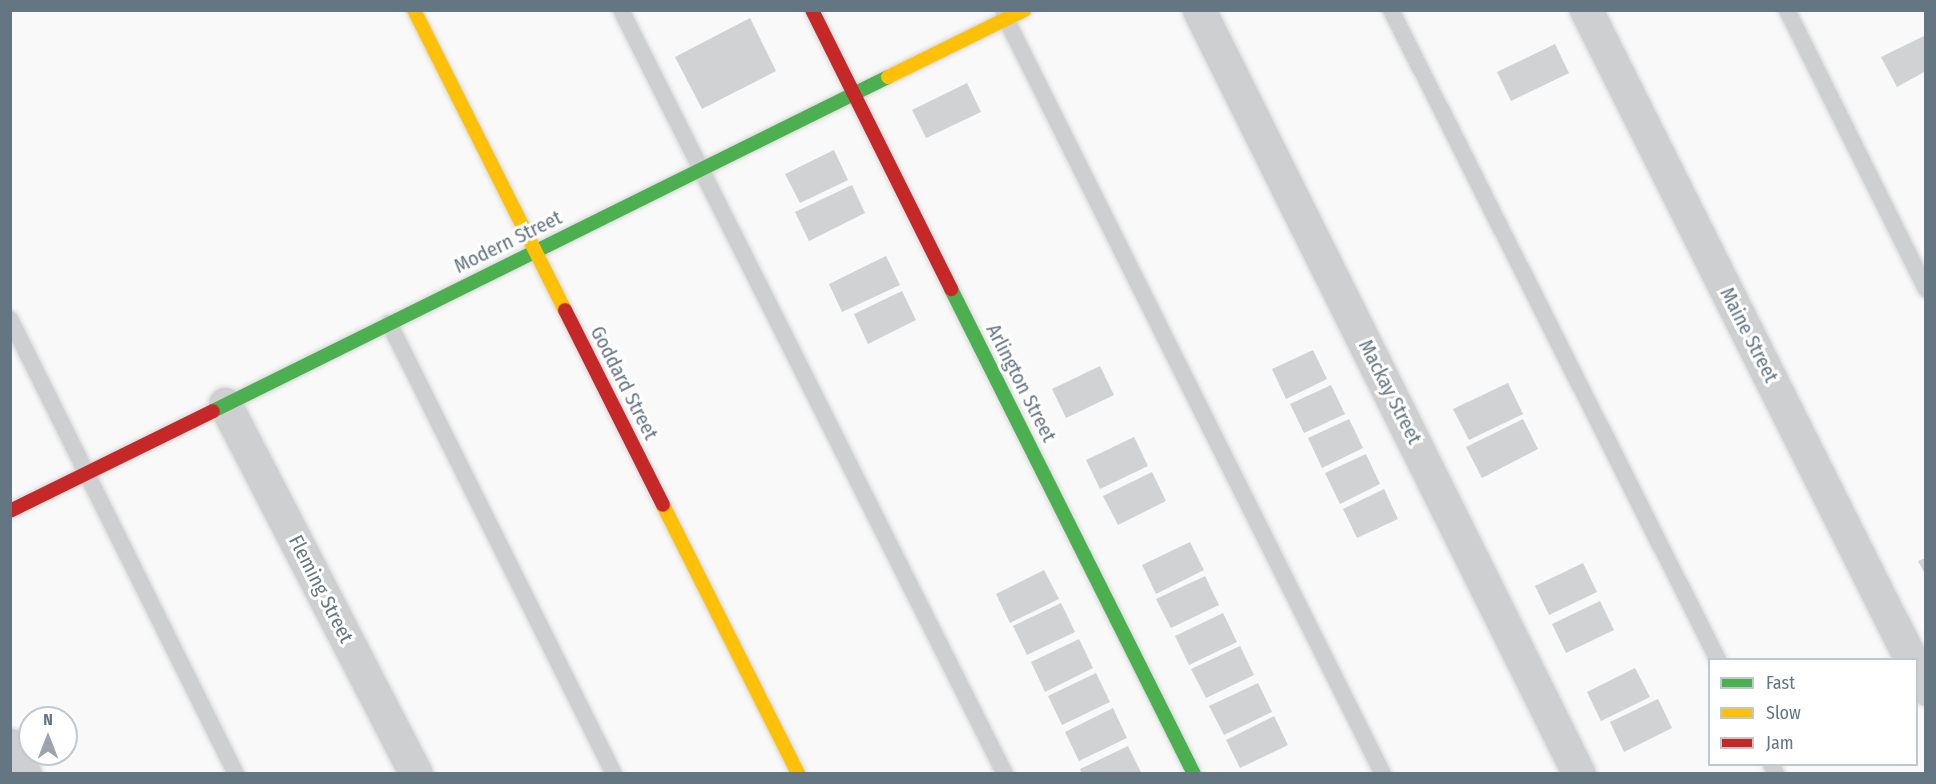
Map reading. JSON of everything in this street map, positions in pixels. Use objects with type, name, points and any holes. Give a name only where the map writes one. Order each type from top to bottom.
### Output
[{"type":"street","name":"Goddard Street","points":[[414,10],[798,774]]},
{"type":"street","name":"Arlington Street","points":[[812,10],[1194,774]]},
{"type":"street","name":"Modern Street","points":[[10,511],[535,250],[855,95],[1004,15],[1024,10]]},
{"type":"street","name":"Mackay Street","points":[[1199,10],[1579,774]]},
{"type":"street","name":"Maine Street","points":[[1586,10],[1910,658]]},
{"type":"street","name":"Fleming Street","points":[[225,404],[416,774]]},
{"type":"street","points":[[1918,672],[1926,688]]},
{"type":"street","points":[[10,745],[25,774]]},
{"type":"lane","points":[[621,10],[1005,774]]},
{"type":"lane","points":[[1391,10],[1717,658]]},
{"type":"lane","points":[[1787,10],[1926,289]]},
{"type":"lane","points":[[1004,15],[1383,774]]},
{"type":"lane","points":[[10,319],[236,774]]},
{"type":"lane","points":[[389,323],[614,774]]},
{"type":"building","points":[[750,18],[776,71],[702,109],[675,57]]},
{"type":"building","points":[[1926,35],[1926,71],[1897,87],[1881,57]]},
{"type":"building","points":[[1555,44],[1569,73],[1511,101],[1497,72]]},
{"type":"building","points":[[967,83],[981,112],[926,138],[912,110]]},
{"type":"building","points":[[834,150],[848,180],[800,203],[785,174]]},
{"type":"building","points":[[852,185],[865,213],[809,241],[795,212]]},
{"type":"building","points":[[886,256],[900,285],[842,312],[829,284]]},
{"type":"building","points":[[902,291],[916,320],[868,344],[854,314]]},
{"type":"building","points":[[1313,350],[1327,379],[1286,399],[1272,369]]},
{"type":"building","points":[[1100,366],[1114,395],[1066,418],[1052,389]]},
{"type":"building","points":[[1508,383],[1523,414],[1469,440],[1453,409]]},
{"type":"building","points":[[1331,385],[1345,414],[1304,433],[1290,404]]},
{"type":"building","points":[[1349,419],[1363,448],[1322,468],[1308,438]]},
{"type":"building","points":[[1523,419],[1538,449],[1482,478],[1466,447]]},
{"type":"building","points":[[1134,437],[1148,466],[1100,489],[1086,460]]},
{"type":"building","points":[[1366,454],[1380,484],[1340,504],[1325,473]]},
{"type":"building","points":[[1152,472],[1166,501],[1118,525],[1103,496]]},
{"type":"building","points":[[1384,489],[1398,519],[1357,538],[1343,509]]},
{"type":"building","points":[[1190,542],[1204,570],[1156,594],[1142,565]]},
{"type":"building","points":[[1926,558],[1926,576],[1918,561]]},
{"type":"building","points":[[1583,563],[1597,592],[1549,615],[1535,586]]},
{"type":"building","points":[[1044,570],[1059,599],[1010,623],[996,594]]},
{"type":"building","points":[[1205,576],[1219,605],[1171,628],[1156,599]]},
{"type":"building","points":[[1600,601],[1614,630],[1566,653],[1552,624]]},
{"type":"building","points":[[1061,603],[1075,632],[1027,655],[1013,626]]},
{"type":"building","points":[[1223,613],[1237,642],[1189,665],[1175,636]]},
{"type":"building","points":[[1079,639],[1093,668],[1045,692],[1031,662]]},
{"type":"building","points":[[1240,646],[1254,675],[1206,698],[1191,669]]},
{"type":"building","points":[[1635,668],[1650,697],[1601,721],[1587,692]]},
{"type":"building","points":[[1096,673],[1110,702],[1062,725],[1048,696]]},
{"type":"building","points":[[1258,683],[1272,712],[1224,735],[1209,706]]},
{"type":"building","points":[[1658,699],[1672,728],[1624,752],[1610,722]]},
{"type":"building","points":[[1113,708],[1127,738],[1079,761],[1065,732]]},
{"type":"building","points":[[1274,716],[1288,745],[1240,768],[1226,740]]},
{"type":"building","points":[[1128,746],[1142,774],[1082,774],[1080,769]]},
{"type":"traffic: fast","points":[[213,411],[888,77]]},
{"type":"traffic: fast","points":[[951,289],[1194,774]]},
{"type":"traffic: slow","points":[[414,10],[565,310]]},
{"type":"traffic: slow","points":[[888,77],[1024,10]]},
{"type":"traffic: slow","points":[[663,505],[798,774]]},
{"type":"traffic: jam","points":[[812,10],[951,289]]},
{"type":"traffic: jam","points":[[565,310],[663,505]]},
{"type":"traffic: jam","points":[[10,511],[213,411]]}]
